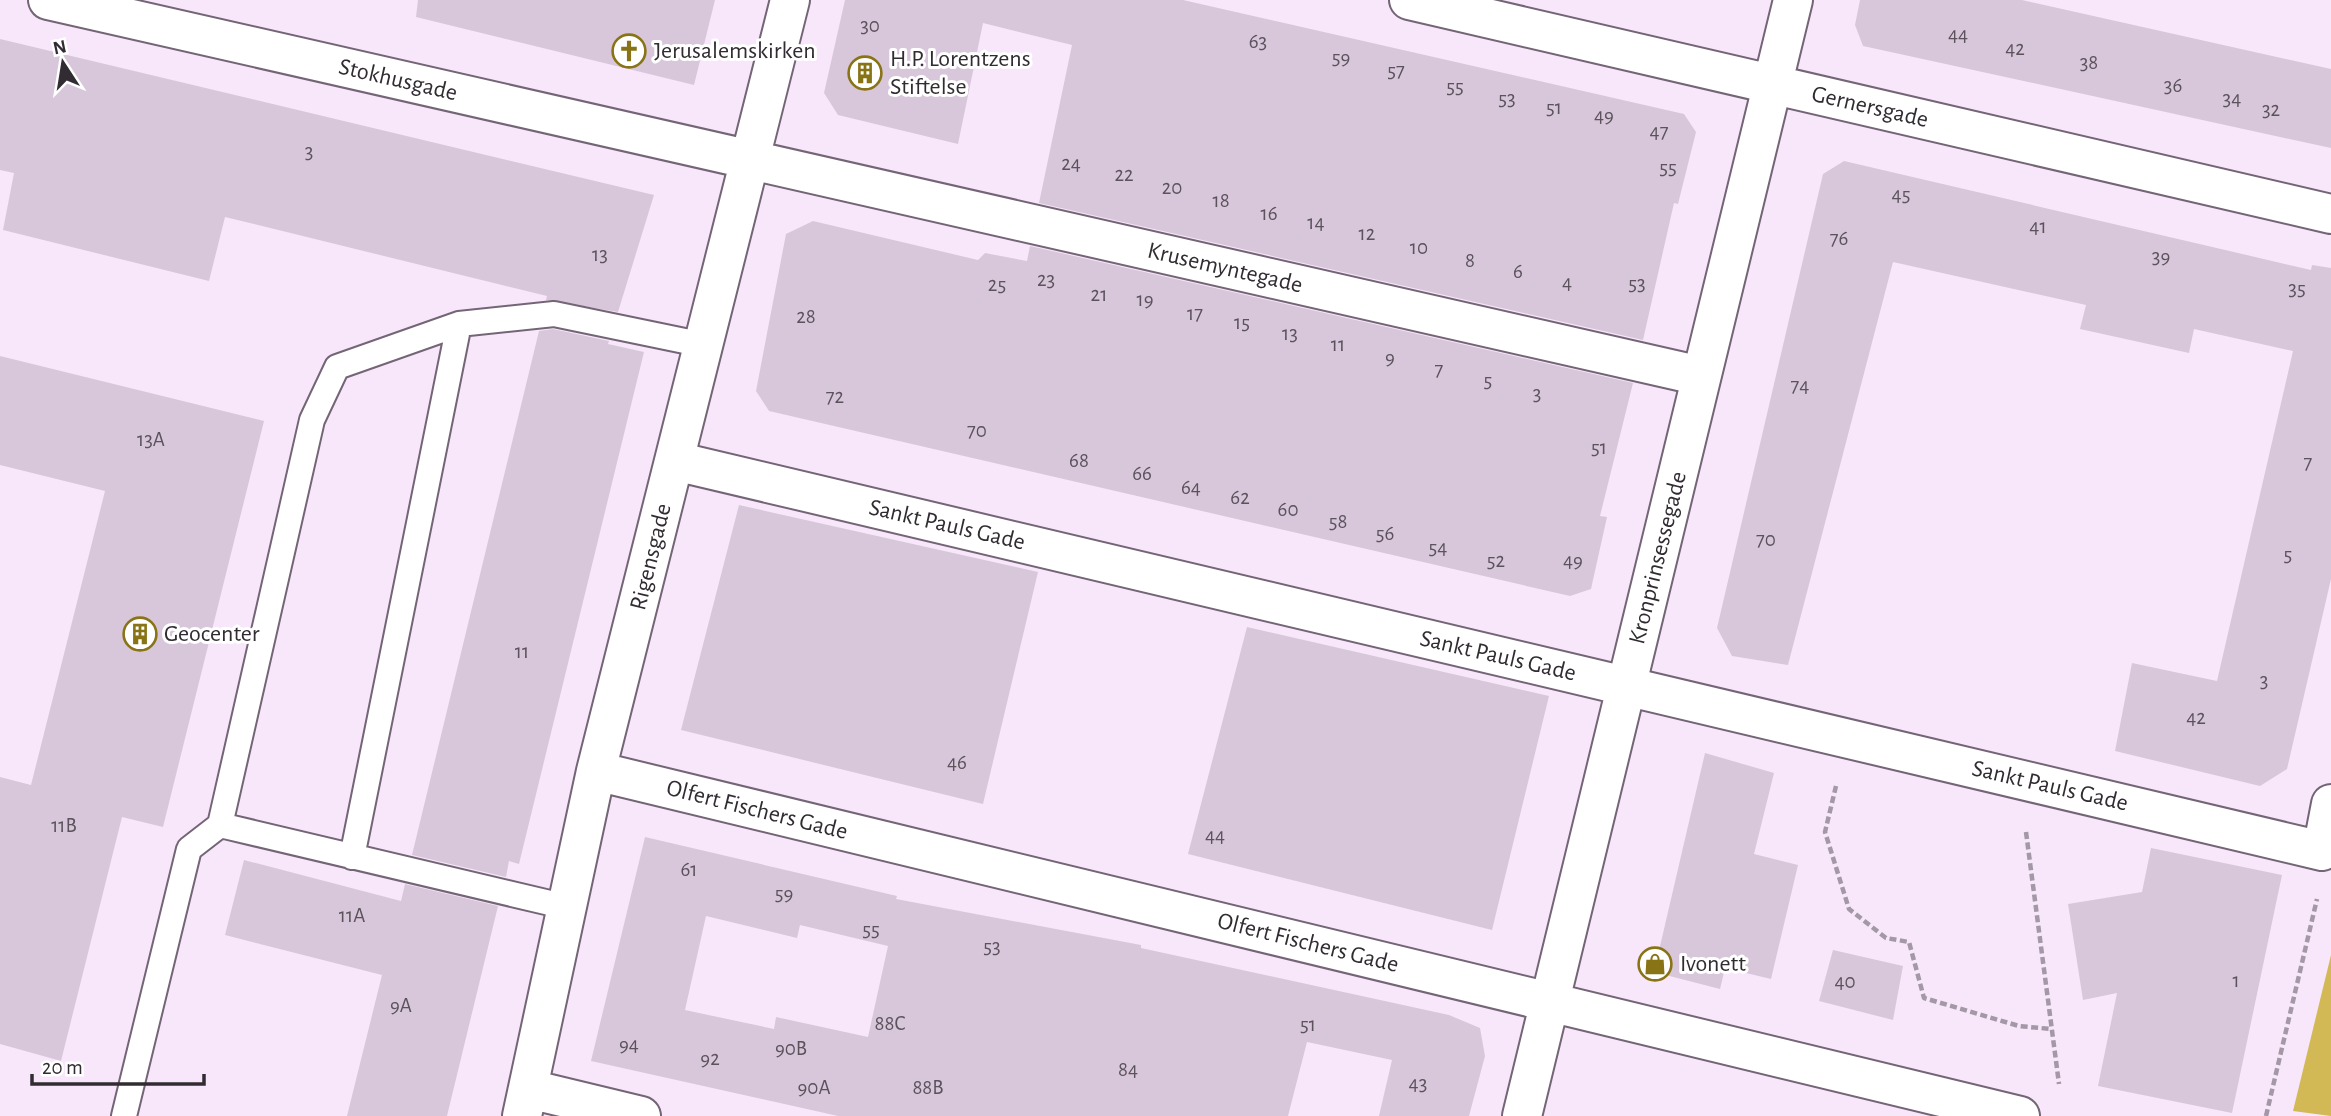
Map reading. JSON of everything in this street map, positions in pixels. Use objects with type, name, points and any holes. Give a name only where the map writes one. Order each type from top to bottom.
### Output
[{"type":"street","name":"Stokhusgade","points":[[48,0],[749,159]]},
{"type":"street","name":"Rigensgade","points":[[526,1103],[596,771],[790,0]]},
{"type":"street","name":"Gernersgade","points":[[1409,0],[2331,214]]},
{"type":"street","name":"Kronprinsessegade","points":[[1522,1116],[1793,0]]},
{"type":"street","name":"Krusemyntegade","points":[[749,159],[1702,376]]},
{"type":"street","name":"Sankt Pauls Gade","points":[[675,461],[2322,850],[2331,804]]},
{"type":"street","name":"Olfert Fischers Gade","points":[[596,771],[2020,1116]]},
{"type":"street","points":[[526,1103],[641,1116]]},
{"type":"lane","points":[[124,1116],[190,849],[220,825],[312,420],[337,367],[459,324],[554,314],[704,345]]},
{"type":"lane","points":[[352,856],[459,324]]},
{"type":"lane","points":[[220,825],[567,907]]},
{"type":"path","points":[[1845,737],[1825,832],[1849,909],[1886,938],[1909,942],[1924,998],[2019,1026],[2051,1029]]},
{"type":"path","points":[[2018,778],[2060,1091]]},
{"type":"path","points":[[2266,1116],[2318,894]]},
{"type":"shaded area","points":[[2331,955],[2331,1116],[2293,1111]]},
{"type":"building","name":"Jerusalemskirken","points":[[418,0],[715,0],[694,85],[416,17]]},
{"type":"building","points":[[845,0],[1183,0],[1684,114],[1696,132],[1678,204],[1674,203],[1643,340],[1039,203],[1072,45],[983,23],[958,144],[838,115],[824,93]]},
{"type":"building","points":[[1860,0],[2022,0],[2331,69],[2331,148],[1863,46],[1855,25]]},
{"type":"building","points":[[0,39],[654,195],[618,312],[546,300],[547,296],[225,217],[209,281],[3,230],[14,173],[0,170]]},
{"type":"building","points":[[1844,161],[2311,270],[2312,265],[2331,268],[2331,579],[2287,769],[2260,786],[2115,751],[2132,663],[2217,681],[2293,351],[2194,329],[2189,353],[2080,329],[2086,305],[1893,262],[1788,665],[1732,656],[1717,628],[1823,174]]},
{"type":"building","points":[[813,221],[978,260],[985,253],[1027,261],[1030,246],[1633,383],[1600,516],[1607,517],[1591,589],[1570,596],[769,411],[756,391],[786,234]]},
{"type":"building","points":[[553,329],[644,352],[519,864],[509,861],[506,877],[412,855],[539,331]]},
{"type":"building","name":"Geocenter","points":[[0,356],[264,421],[163,827],[122,817],[61,1061],[0,1044],[0,777],[31,785],[105,491],[0,465]]},
{"type":"building","points":[[739,505],[1038,572],[983,804],[681,730]]},
{"type":"building","points":[[1247,627],[1549,696],[1492,930],[1188,854]]},
{"type":"building","points":[[1705,753],[1774,773],[1754,854],[1798,865],[1771,979],[1725,968],[1720,989],[1654,972]]},
{"type":"building","points":[[645,837],[897,896],[896,899],[1141,945],[1141,948],[1449,1015],[1480,1028],[1485,1056],[1469,1116],[1379,1116],[1392,1060],[1307,1042],[1288,1116],[838,1116],[591,1061]],"holes":[[[706,916],[797,938],[800,925],[888,946],[868,1037],[776,1017],[774,1029],[685,1010]]]},
{"type":"building","points":[[2151,848],[2282,875],[2232,1113],[2098,1086],[2117,993],[2083,1000],[2068,904],[2142,892]]},
{"type":"building","points":[[244,860],[401,901],[405,884],[498,906],[447,1116],[347,1116],[382,975],[225,935]]},
{"type":"building","points":[[1833,950],[1903,966],[1893,1020],[1819,1001]]},
{"type":"place","name":"Jerusalemskirken","points":[[629,51]]},
{"type":"place","name":"H.P. Lorentzens Stiftelse","points":[[865,73]]},
{"type":"place","name":"Geocenter","points":[[140,634]]},
{"type":"place","name":"Ivonett","points":[[1655,964]]}]
